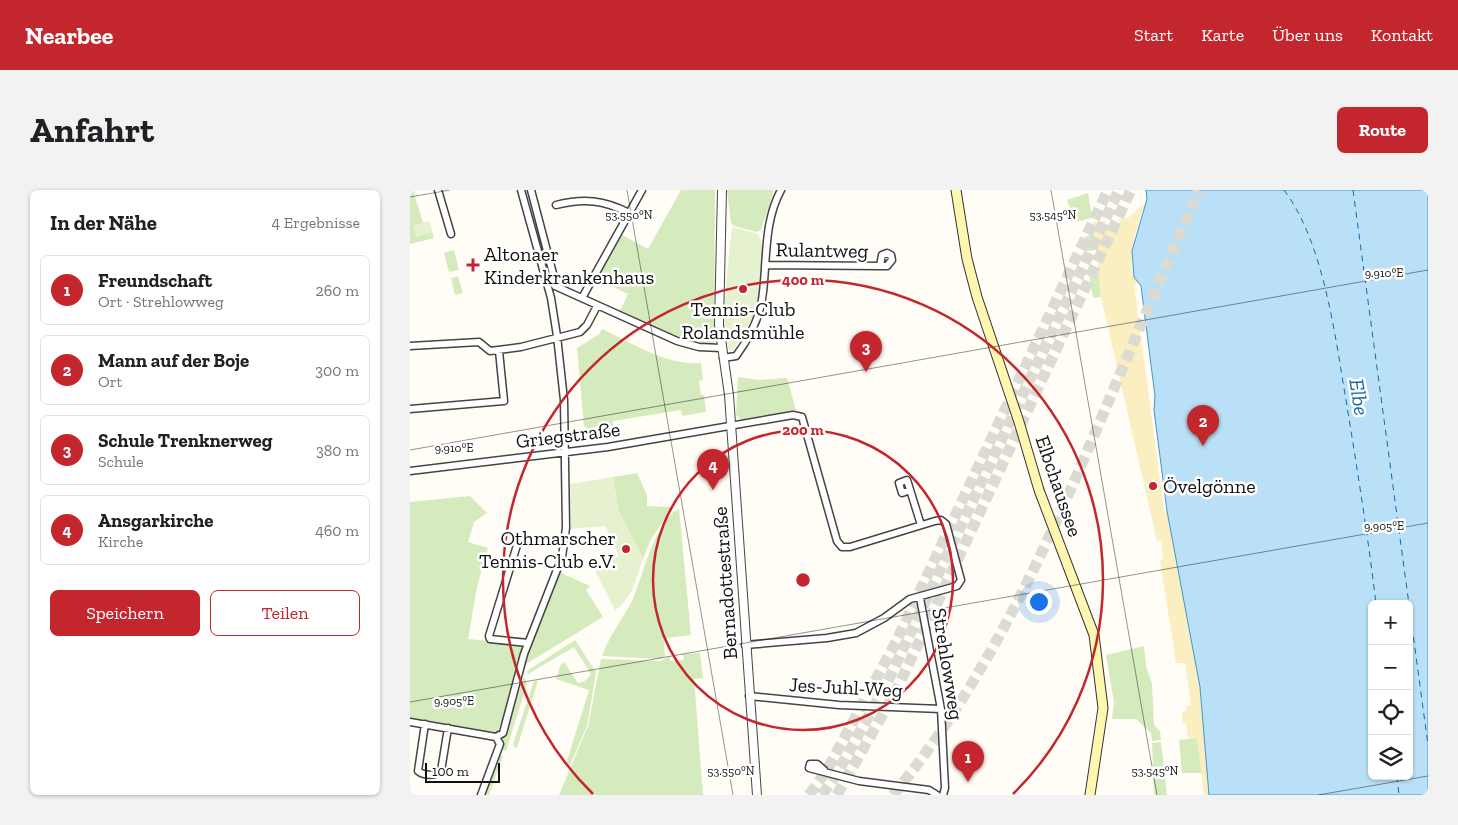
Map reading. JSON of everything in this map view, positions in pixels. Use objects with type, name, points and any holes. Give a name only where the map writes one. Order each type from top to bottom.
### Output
[{"type":"main road","name":"Elbchaussee","points":[[956,190],[967,259],[975,290],[1018,417],[1039,490],[1094,635],[1103,708],[1090,795]]},
{"type":"street","points":[[438,190],[451,234]]},
{"type":"street","points":[[410,722],[496,736],[503,733],[528,643],[561,560],[565,543],[564,400],[557,336],[548,290],[521,190]]},
{"type":"street","points":[[531,190],[555,286]]},
{"type":"street","points":[[582,298],[642,190]]},
{"type":"street","name":"Bernadottestraße","points":[[722,190],[719,325],[729,395],[756,795]]},
{"type":"street","points":[[723,358],[736,356],[746,343],[757,320],[763,294],[767,238],[781,190]]},
{"type":"street","points":[[556,205],[580,200],[598,201],[629,213]]},
{"type":"street","name":"Rulantweg","points":[[765,265],[880,266]]},
{"type":"street","points":[[548,290],[555,286]]},
{"type":"street","points":[[555,286],[677,341],[699,347],[721,348]]},
{"type":"street","points":[[410,346],[478,342],[486,349],[498,351],[580,332],[587,325],[597,306]]},
{"type":"street","points":[[410,409],[504,401],[498,351]]},
{"type":"street","name":"Griegstraße","points":[[410,471],[615,446],[793,415],[802,417],[837,541],[842,547],[850,547],[921,525]]},
{"type":"street","points":[[746,645],[827,638],[856,632],[884,618],[902,604],[955,587],[961,580],[946,524],[941,520],[921,525],[910,490]]},
{"type":"street","points":[[518,542],[489,636],[490,639],[528,643]]},
{"type":"street","name":"Strehlowweg","points":[[920,598],[941,709],[945,788],[943,795]]},
{"type":"street","name":"Jes-Juhl-Weg","points":[[749,696],[839,705],[941,709]]},
{"type":"street","points":[[425,724],[418,771],[429,775],[434,775],[441,771],[448,728]]},
{"type":"street","points":[[481,795],[500,744],[496,736]]},
{"type":"street","points":[[824,770],[859,781],[929,790],[937,795]]},
{"type":"green space","points":[[410,190],[413,190],[423,223],[429,221],[434,238],[410,244]]},
{"type":"green space","points":[[681,190],[715,190],[714,344],[687,342],[619,313],[628,294],[597,279],[622,235],[648,249]]},
{"type":"green space","points":[[727,190],[774,190],[761,230],[757,232],[734,226],[731,223]]},
{"type":"green space","points":[[1088,193],[1092,218],[1075,222],[1067,200]]},
{"type":"green space","points":[[429,221],[433,232],[416,237],[413,226]]},
{"type":"green space","name":"Tennis-Club Rolandsmühle","points":[[732,227],[758,234],[763,252],[763,263],[760,289],[751,320],[733,350],[730,351],[725,328],[725,311]]},
{"type":"green space","points":[[1094,234],[1096,250],[1085,251],[1082,238]]},
{"type":"green space","points":[[454,250],[459,270],[449,272],[444,253]]},
{"type":"green space","points":[[1098,267],[1101,297],[1093,298],[1088,269]]},
{"type":"green space","points":[[458,276],[463,293],[455,295],[451,278]]},
{"type":"green space","points":[[602,329],[663,357],[675,361],[701,363],[703,380],[699,381],[701,395],[704,395],[706,412],[682,416],[681,410],[613,421],[613,426],[589,430],[584,426],[577,348],[599,334]]},
{"type":"green space","points":[[738,377],[759,380],[787,378],[796,410],[742,420],[736,415]]},
{"type":"green space","points":[[637,473],[647,495],[647,506],[672,507],[650,541],[643,559],[618,510],[613,477]]},
{"type":"green space","name":"Othmarscher Tennis-Club e.V.","points":[[613,477],[618,510],[643,559],[630,594],[615,610],[595,570],[619,556],[605,526],[571,529],[570,484]]},
{"type":"green space","points":[[470,496],[487,513],[474,522],[468,542],[488,548],[477,587],[468,639],[523,644],[506,710],[497,733],[410,719],[410,502]]},
{"type":"green space","points":[[679,509],[691,635],[667,638],[664,643],[665,656],[660,659],[602,656],[632,601],[663,524],[671,514]]},
{"type":"green space","points":[[559,572],[590,586],[586,590],[603,617],[526,664],[525,662]]},
{"type":"green space","points":[[575,640],[596,672],[587,726],[570,765],[566,764],[589,690],[556,679],[561,664],[564,662],[578,683],[585,681],[591,674],[574,647],[528,674],[527,671]]},
{"type":"green space","points":[[1144,646],[1146,666],[1152,684],[1154,725],[1160,731],[1161,740],[1152,741],[1151,733],[1136,719],[1112,719],[1114,702],[1106,655]]},
{"type":"green space","points":[[700,653],[703,678],[694,679],[703,795],[559,795],[588,726],[601,659],[660,661],[670,656],[670,661],[684,660],[683,654]]},
{"type":"green space","points":[[524,676],[527,684],[506,751],[500,749]]},
{"type":"green space","points":[[534,681],[538,681],[517,748],[513,744]]},
{"type":"green space","points":[[1197,738],[1202,773],[1182,773],[1179,740]]},
{"type":"green space","points":[[1161,742],[1167,795],[1154,795],[1152,743]]},
{"type":"green space","points":[[499,754],[503,756],[489,795],[484,795]]},
{"type":"sand","name":"Övelgönne","points":[[1145,203],[1133,244],[1133,275],[1138,282],[1134,285],[1164,510],[1166,514],[1167,511],[1200,687],[1209,795],[1204,795],[1197,738],[1188,739],[1186,723],[1182,723],[1182,712],[1187,711],[1186,706],[1191,705],[1185,663],[1176,663],[1160,560],[1163,560],[1161,541],[1157,541],[1101,297],[1093,222],[1105,221],[1106,227],[1120,225],[1119,219],[1128,218]]},
{"type":"water","name":"Elbe","points":[[1146,190],[1428,190],[1428,795],[1209,795],[1200,687],[1167,511],[1141,286],[1134,277],[1132,251],[1147,199]]},
{"type":"ferry route","points":[[1284,190],[1298,212],[1309,236],[1326,291],[1354,451],[1375,600]]},
{"type":"ferry route","points":[[1353,190],[1428,745]]},
{"type":"ferry route","points":[[1397,780],[1399,795]]},
{"type":"tunnel","points":[[809,795],[827,770],[896,642],[1108,190]]},
{"type":"tunnel","points":[[822,795],[836,775],[886,685],[1119,190]]},
{"type":"tunnel","points":[[837,795],[896,691],[1131,190]]},
{"type":"tunnel","points":[[893,795],[926,752],[956,708],[984,662],[1035,567],[1080,469],[1199,190]]},
{"type":"place","name":"Altonaer Kinderkrankenhaus","points":[[473,265]]},
{"type":"place","name":"Tennis-Club Rolandsmühle","points":[[743,289]]},
{"type":"place","name":"Schule Trenknerweg","points":[[866,372]]},
{"type":"place","name":"Mann auf der Boje","points":[[1203,446]]},
{"type":"place","name":"Övelgönne","points":[[1153,486]]},
{"type":"place","name":"Ansgarkirche","points":[[713,490]]},
{"type":"place","name":"Othmarscher Tennis-Club e.V.","points":[[626,549]]},
{"type":"place","name":"Freundschaft","points":[[968,782]]}]
